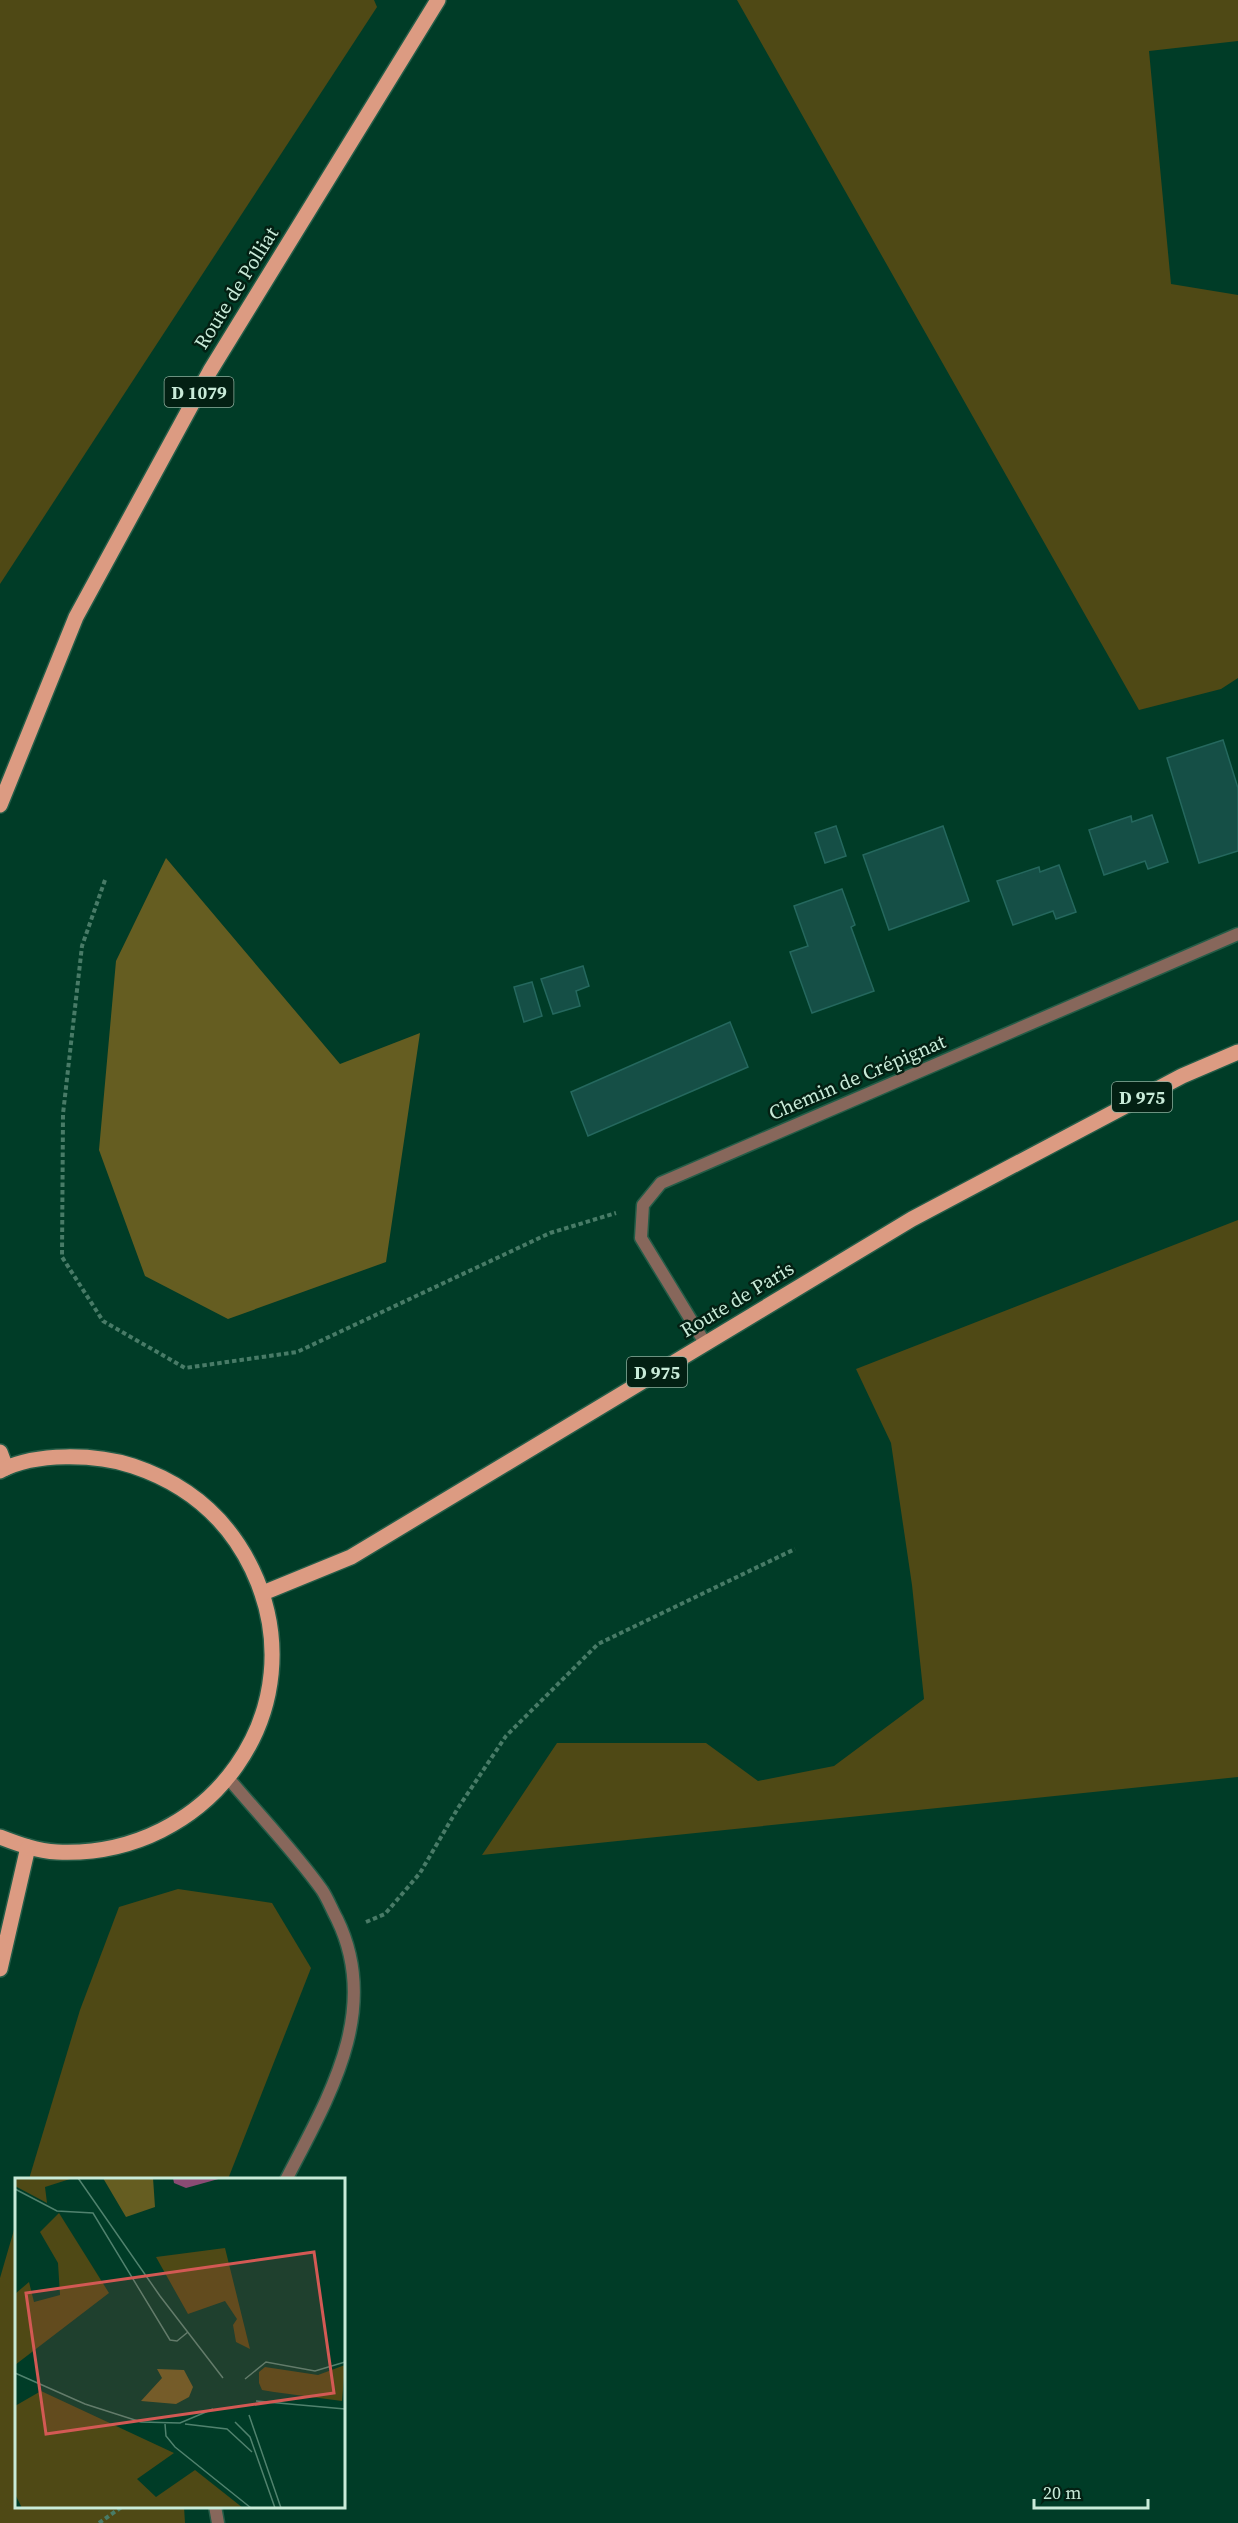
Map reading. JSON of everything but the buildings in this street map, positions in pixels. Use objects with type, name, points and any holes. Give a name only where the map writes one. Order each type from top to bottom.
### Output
[{"type":"main road","name":"Route de Polliat","points":[[0,805],[76,617],[210,371],[438,0]]},
{"type":"main road","name":"Route de Paris","points":[[263,1593],[351,1557],[912,1219],[1182,1076],[1238,1052]]},
{"type":"main road","points":[[0,1452],[3,1469],[58,1456],[111,1459],[161,1475],[205,1504],[240,1545],[263,1593],[271,1631],[270,1680],[265,1709],[250,1746],[229,1779],[199,1808],[163,1831],[125,1846],[83,1852],[55,1852],[28,1847],[0,1837]]},
{"type":"main road","points":[[0,1969],[28,1847]]},
{"type":"street","name":"Chemin de Crépignat","points":[[643,1204],[661,1183],[1238,934]]},
{"type":"street","points":[[643,1204],[641,1238],[705,1343]]},
{"type":"street","points":[[229,1779],[324,1892],[343,1932],[355,1976],[351,2029],[333,2088],[287,2178]]},
{"type":"street","points":[[215,2508],[218,2523]]},
{"type":"path","points":[[105,880],[82,946],[63,1114],[62,1257],[103,1321],[185,1368],[297,1352],[550,1233],[643,1204]]},
{"type":"path","points":[[343,1932],[386,1914],[420,1873],[458,1808],[506,1736],[598,1644],[795,1549]]},
{"type":"path","points":[[99,2523],[120,2508]]},
{"type":"shaded area","points":[[0,0],[374,0],[377,7],[0,584]]},
{"type":"shaded area","points":[[737,0],[1238,0],[1238,41],[1149,51],[1171,284],[1238,295],[1238,678],[1221,689],[1139,710]]},
{"type":"shaded area","points":[[166,858],[340,1064],[420,1033],[386,1262],[228,1319],[145,1276],[99,1150],[116,961]]},
{"type":"shaded area","points":[[1238,1220],[1238,1777],[482,1855],[557,1743],[706,1743],[758,1781],[834,1766],[924,1699],[912,1585],[891,1443],[856,1369]]},
{"type":"shaded area","points":[[178,1889],[272,1903],[311,1968],[228,2178],[29,2178],[80,2010],[119,1907]]},
{"type":"shaded area","points":[[15,2226],[15,2508],[184,2508],[185,2523],[0,2523],[0,2278]]}]
